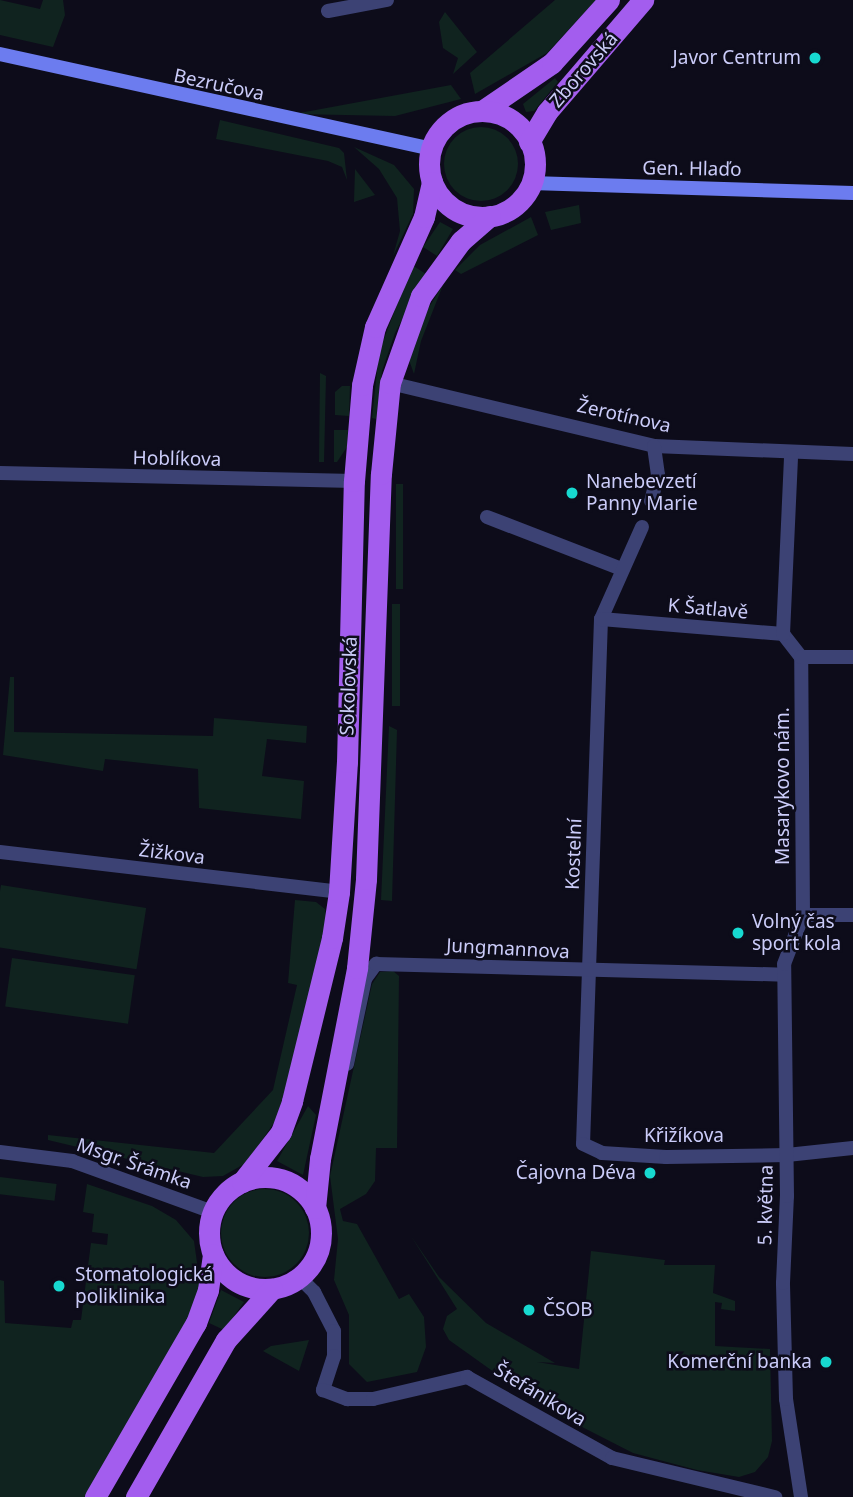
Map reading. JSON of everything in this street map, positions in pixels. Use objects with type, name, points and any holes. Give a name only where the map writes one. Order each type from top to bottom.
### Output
[{"type":"main road","name":"Zborovská","points":[[482,111],[552,63],[608,0]]},
{"type":"main road","name":"Zborovská","points":[[530,142],[547,112],[643,0]]},
{"type":"main road","points":[[482,111],[514,122],[530,142],[535,167],[531,183],[512,208],[490,216],[453,208],[432,182],[432,149],[451,121],[482,111]]},
{"type":"main road","name":"Sokolovská","points":[[242,1182],[281,1132],[319,1004],[339,892],[354,481],[369,350],[391,286],[424,216],[432,182]]},
{"type":"main road","name":"Sokolovská","points":[[315,1208],[331,1101],[353,991],[366,879],[381,474],[390,383],[421,296],[461,241],[490,216]]},
{"type":"main road","points":[[95,1497],[196,1323],[208,1290],[213,1254],[209,1229],[213,1212],[228,1192],[242,1182],[267,1177],[284,1180],[306,1194],[315,1208],[321,1224],[319,1250],[300,1278],[272,1289],[226,1340],[136,1497]]},
{"type":"main road","points":[[213,1254],[234,1280],[272,1289]]},
{"type":"street","points":[[328,11],[387,0]]},
{"type":"street","name":"Bezručova","points":[[0,54],[432,149]]},
{"type":"street","name":"Gen. Hlaďo","points":[[531,183],[853,193]]},
{"type":"street","name":"Žerotínova","points":[[390,383],[654,446],[792,454],[853,454]]},
{"type":"street","points":[[651,501],[659,475],[654,446]]},
{"type":"street","points":[[792,454],[783,634],[801,657],[853,657]]},
{"type":"street","name":"Hoblíkova","points":[[0,473],[354,481]]},
{"type":"street","points":[[487,517],[622,569]]},
{"type":"street","name":"Kostelní","points":[[583,1144],[601,619],[642,527]]},
{"type":"street","name":"K Šatlavě","points":[[601,619],[783,634]]},
{"type":"street","name":"Masarykovo nám.","points":[[801,657],[803,915]]},
{"type":"street","name":"Žižkova","points":[[0,852],[339,892]]},
{"type":"street","points":[[803,915],[853,915]]},
{"type":"street","name":"5. května","points":[[801,1497],[786,1399],[787,1155],[784,964],[803,915]]},
{"type":"street","name":"Jungmannova","points":[[331,1101],[353,1044],[366,973],[376,964],[590,972],[784,975]]},
{"type":"street","name":"Křižíkova","points":[[583,1144],[602,1153],[666,1157],[787,1155],[853,1148]]},
{"type":"street","name":"Msgr. Šrámka","points":[[0,1152],[72,1161],[213,1212]]},
{"type":"street","name":"Štefánikova","points":[[300,1278],[314,1292],[334,1331],[334,1356],[323,1390],[347,1399],[373,1399],[467,1377],[612,1458],[775,1497]]},
{"type":"green space","points":[[0,0],[40,9],[43,0],[63,0],[65,15],[53,47],[0,35]]},
{"type":"green space","points":[[555,0],[596,0],[547,53],[475,94],[470,73]]},
{"type":"green space","points":[[445,12],[477,52],[453,74],[458,58],[443,48],[439,22]]},
{"type":"green space","points":[[555,78],[558,82],[534,111],[526,112],[523,104]]},
{"type":"green space","points":[[451,85],[461,99],[395,116],[294,114]]},
{"type":"green space","points":[[220,120],[339,148],[344,153],[347,180],[342,167],[328,161],[216,139]]},
{"type":"green space","points":[[481,127],[495,130],[507,138],[515,150],[518,164],[515,178],[507,190],[495,198],[481,201],[467,198],[455,190],[447,178],[444,164],[447,150],[455,138],[467,130]]},
{"type":"green space","points":[[354,147],[394,165],[414,189],[413,214],[393,256],[400,231],[397,198],[379,169]]},
{"type":"green space","points":[[355,169],[375,195],[354,202]]},
{"type":"green space","points":[[579,205],[581,223],[551,230],[545,212]]},
{"type":"green space","points":[[531,217],[538,235],[461,274],[455,270],[480,245]]},
{"type":"green space","points":[[440,222],[453,229],[437,256],[423,247]]},
{"type":"green space","points":[[412,265],[426,274],[395,333],[382,371],[376,419],[372,418],[379,352]]},
{"type":"green space","points":[[443,285],[421,341],[414,374],[409,360],[424,315]]},
{"type":"green space","points":[[320,373],[326,376],[324,462],[319,462]]},
{"type":"green space","points":[[342,386],[350,386],[349,416],[335,415],[335,392]]},
{"type":"green space","points":[[334,430],[348,430],[347,447],[337,462],[334,462]]},
{"type":"green space","points":[[396,484],[403,484],[403,589],[396,589]]},
{"type":"green space","points":[[392,604],[400,604],[400,706],[392,706]]},
{"type":"green space","points":[[10,677],[14,677],[14,732],[213,736],[214,718],[307,726],[306,743],[267,739],[262,776],[304,781],[301,819],[199,808],[198,769],[105,759],[103,771],[3,755]]},
{"type":"green space","points":[[389,726],[397,730],[392,901],[381,900]]},
{"type":"green space","points":[[1,885],[146,908],[136,969],[0,948]]},
{"type":"green space","points":[[295,900],[316,902],[325,909],[327,925],[312,1001],[276,1120],[246,1163],[223,1176],[203,1177],[48,1140],[48,1135],[214,1153],[273,1090],[297,985],[288,983]]},
{"type":"green space","points":[[12,958],[135,975],[128,1024],[5,1007]]},
{"type":"green space","points":[[393,971],[399,976],[397,1148],[376,1148],[375,1181],[366,1194],[340,1209],[343,1221],[357,1224],[399,1299],[409,1294],[424,1317],[426,1347],[417,1372],[367,1382],[349,1364],[349,1315],[334,1280],[338,1239],[330,1176],[372,984],[380,972]]},
{"type":"green space","points":[[308,1106],[316,1115],[303,1175],[277,1161]]},
{"type":"green space","points":[[0,1177],[57,1184],[55,1201],[0,1194]]},
{"type":"green space","points":[[87,1184],[152,1206],[176,1220],[194,1241],[200,1284],[191,1314],[86,1497],[0,1497],[0,1280],[4,1281],[5,1323],[71,1328],[73,1320],[81,1320],[91,1243],[107,1245],[108,1234],[92,1232],[94,1214],[83,1212]]},
{"type":"green space","points":[[265,1189],[282,1192],[296,1202],[306,1216],[309,1233],[306,1250],[296,1264],[282,1274],[265,1277],[248,1274],[234,1264],[224,1250],[221,1233],[224,1216],[234,1202],[248,1192]]},
{"type":"green space","points":[[411,1236],[439,1277],[486,1323],[555,1363],[537,1362],[579,1369],[591,1251],[665,1260],[664,1265],[715,1265],[713,1293],[735,1301],[735,1311],[721,1309],[722,1303],[715,1302],[715,1346],[770,1349],[772,1441],[768,1457],[755,1472],[739,1477],[697,1470],[633,1453],[543,1407],[449,1340],[443,1329],[447,1316],[457,1309]]},
{"type":"green space","points":[[221,1290],[244,1302],[224,1330],[209,1323]]},
{"type":"green space","points":[[309,1340],[299,1371],[263,1351],[271,1346]]},
{"type":"place","name":"Javor Centrum","points":[[815,58]]},
{"type":"place","name":"Nanebevzetí Panny Marie","points":[[572,493]]},
{"type":"place","name":"Volný čas sport kola","points":[[738,933]]},
{"type":"place","name":"Čajovna Déva","points":[[650,1173]]},
{"type":"place","name":"Stomatologická poliklinika","points":[[59,1286]]},
{"type":"place","name":"ČSOB","points":[[529,1310]]},
{"type":"place","name":"Komerční banka","points":[[826,1362]]}]
